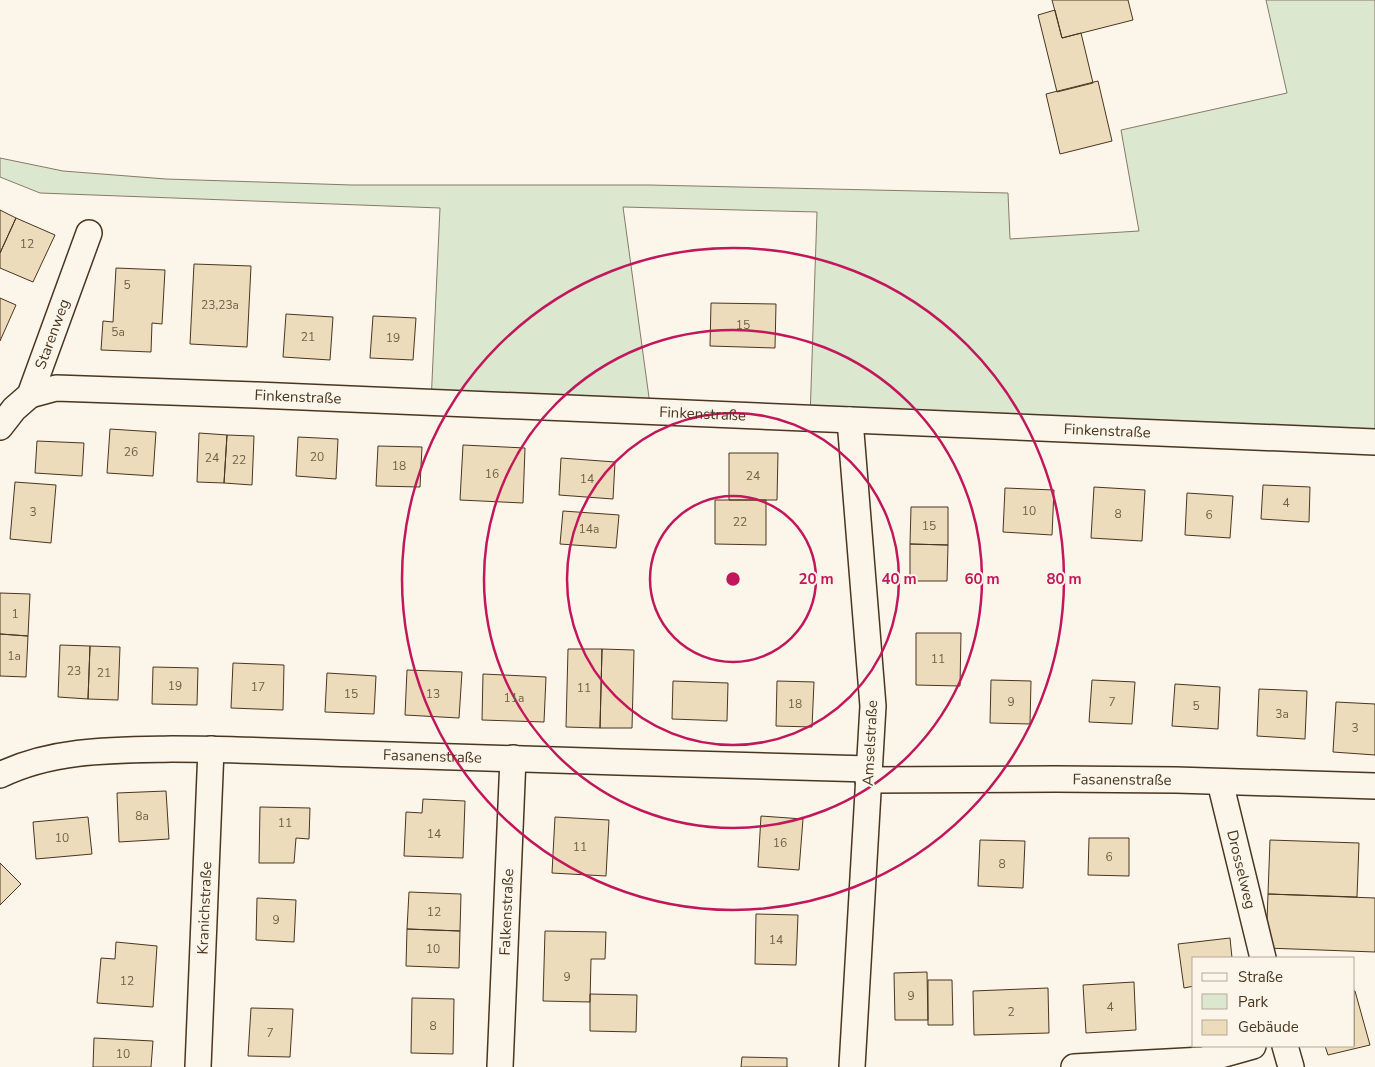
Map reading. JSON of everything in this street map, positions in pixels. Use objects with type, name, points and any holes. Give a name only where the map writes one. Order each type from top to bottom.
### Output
[{"type":"street","name":"Starenweg","points":[[0,426],[30,394],[89,233]]},
{"type":"street","name":"Finkenstraße","points":[[30,394],[56,388],[265,395],[1375,442]]},
{"type":"street","name":"Amselstraße","points":[[850,420],[874,706],[868,775],[852,1067]]},
{"type":"street","name":"Fasanenstraße","points":[[0,775],[15,768],[61,756],[109,750],[211,749],[738,766],[868,775],[1375,786]]},
{"type":"street","name":"Kranichstraße","points":[[198,1067],[211,749]]},
{"type":"street","name":"Falkenstraße","points":[[500,1067],[513,758]]},
{"type":"street","name":"Drosselweg","points":[[1220,782],[1263,957]]},
{"type":"street","points":[[1074,1067],[1203,1060],[1249,1047]]},
{"type":"street","points":[[1285,1047],[1291,1067]]},
{"type":"green space","points":[[1266,0],[1375,0],[1375,442],[810,418],[817,212],[623,207],[651,412],[431,403],[440,208],[40,193],[0,177],[0,158],[63,171],[166,179],[352,185],[649,185],[1008,193],[1010,239],[1139,231],[1121,130],[1287,93]]},
{"type":"building","points":[[1052,0],[1128,0],[1133,20],[1062,38]]},
{"type":"building","points":[[1055,10],[1062,38],[1081,33],[1093,83],[1057,92],[1038,15]]},
{"type":"building","points":[[1098,81],[1112,141],[1060,154],[1046,94]]},
{"type":"building","points":[[0,210],[16,218],[0,253]]},
{"type":"building","points":[[16,218],[55,235],[33,282],[0,268],[0,253]]},
{"type":"building","points":[[194,264],[251,266],[247,347],[190,344]]},
{"type":"building","points":[[116,268],[165,270],[162,324],[152,323],[151,352],[101,350],[103,321],[113,322]]},
{"type":"building","points":[[0,298],[16,305],[0,341]]},
{"type":"building","points":[[711,303],[776,304],[775,348],[710,346]]},
{"type":"building","points":[[286,314],[333,317],[330,360],[283,357]]},
{"type":"building","points":[[373,316],[416,318],[413,360],[370,358]]},
{"type":"building","points":[[110,429],[156,432],[153,476],[107,473]]},
{"type":"building","points":[[199,433],[227,435],[224,483],[197,482]]},
{"type":"building","points":[[227,435],[254,436],[252,485],[224,483]]},
{"type":"building","points":[[298,437],[338,439],[336,479],[296,476]]},
{"type":"building","points":[[37,441],[84,443],[82,476],[35,473]]},
{"type":"building","points":[[463,445],[525,448],[523,503],[460,500]]},
{"type":"building","points":[[378,446],[422,447],[420,487],[376,486]]},
{"type":"building","points":[[729,453],[778,453],[777,500],[729,500]]},
{"type":"building","points":[[561,458],[615,462],[613,499],[559,495]]},
{"type":"building","points":[[15,482],[56,485],[51,543],[10,539]]},
{"type":"building","points":[[1263,485],[1310,487],[1309,522],[1261,519]]},
{"type":"building","points":[[1094,487],[1145,490],[1142,541],[1091,538]]},
{"type":"building","points":[[1005,488],[1054,490],[1052,535],[1003,532]]},
{"type":"building","points":[[1187,493],[1233,496],[1230,538],[1185,535]]},
{"type":"building","points":[[715,500],[766,500],[766,545],[715,544]]},
{"type":"building","points":[[911,507],[948,507],[948,545],[910,544]]},
{"type":"building","points":[[563,511],[619,515],[616,548],[560,544]]},
{"type":"building","points":[[910,544],[948,545],[947,581],[910,581]]},
{"type":"building","points":[[0,593],[30,594],[28,636],[0,634]]},
{"type":"building","points":[[916,633],[961,633],[960,686],[916,685]]},
{"type":"building","points":[[0,634],[28,636],[26,677],[0,676]]},
{"type":"building","points":[[60,645],[90,646],[88,699],[58,697]]},
{"type":"building","points":[[90,646],[120,647],[118,700],[88,699]]},
{"type":"building","points":[[568,649],[602,649],[600,728],[566,727]]},
{"type":"building","points":[[602,649],[634,650],[632,728],[600,728]]},
{"type":"building","points":[[233,663],[284,665],[283,710],[231,708]]},
{"type":"building","points":[[153,667],[198,668],[197,705],[152,704]]},
{"type":"building","points":[[407,670],[462,672],[459,718],[405,715]]},
{"type":"building","points":[[327,673],[376,676],[374,714],[325,712]]},
{"type":"building","points":[[483,674],[546,677],[544,722],[482,720]]},
{"type":"building","points":[[991,680],[1031,681],[1030,724],[990,723]]},
{"type":"building","points":[[1092,680],[1135,682],[1132,724],[1089,722]]},
{"type":"building","points":[[673,681],[728,683],[727,721],[672,719]]},
{"type":"building","points":[[777,681],[814,682],[812,727],[776,726]]},
{"type":"building","points":[[1175,684],[1220,687],[1218,729],[1172,726]]},
{"type":"building","points":[[1259,689],[1307,691],[1305,739],[1257,736]]},
{"type":"building","points":[[1336,702],[1375,704],[1375,755],[1333,752]]},
{"type":"building","points":[[166,791],[169,839],[119,842],[117,793]]},
{"type":"building","points":[[423,799],[465,801],[463,858],[404,856],[406,812],[422,813]]},
{"type":"building","points":[[260,807],[310,808],[309,839],[296,838],[294,863],[259,863]]},
{"type":"building","points":[[761,816],[803,819],[799,870],[758,867]]},
{"type":"building","points":[[88,817],[92,854],[36,859],[33,822]]},
{"type":"building","points":[[555,817],[609,820],[606,876],[552,873]]},
{"type":"building","points":[[1089,838],[1129,838],[1129,876],[1088,875]]},
{"type":"building","points":[[980,840],[1025,841],[1023,888],[978,886]]},
{"type":"building","points":[[1270,840],[1359,843],[1357,897],[1268,894]]},
{"type":"building","points":[[0,863],[21,884],[0,905]]},
{"type":"building","points":[[409,892],[461,894],[460,931],[407,929]]},
{"type":"building","points":[[1268,894],[1375,898],[1375,952],[1266,948]]},
{"type":"building","points":[[257,898],[296,900],[294,942],[256,940]]},
{"type":"building","points":[[756,914],[798,915],[796,965],[755,964]]},
{"type":"building","points":[[407,929],[460,931],[459,968],[406,966]]},
{"type":"building","points":[[545,931],[606,932],[605,959],[591,959],[590,1002],[543,1001]]},
{"type":"building","points":[[1230,938],[1232,957],[1192,957],[1192,986],[1184,988],[1178,944]]},
{"type":"building","points":[[116,942],[157,946],[153,1007],[97,1003],[101,958],[115,959]]},
{"type":"building","points":[[927,972],[928,1020],[895,1020],[894,973]]},
{"type":"building","points":[[928,980],[952,980],[953,1025],[928,1025]]},
{"type":"building","points":[[1134,982],[1136,1030],[1086,1033],[1083,985]]},
{"type":"building","points":[[1048,988],[1049,1033],[974,1035],[973,991]]},
{"type":"building","points":[[1355,991],[1370,1045],[1328,1055],[1325,1047],[1355,1047]]},
{"type":"building","points":[[590,994],[637,995],[636,1032],[590,1031]]},
{"type":"building","points":[[412,998],[454,999],[453,1054],[411,1053]]},
{"type":"building","points":[[251,1008],[293,1009],[290,1057],[248,1056]]},
{"type":"building","points":[[94,1038],[153,1041],[151,1067],[93,1067]]},
{"type":"building","points":[[742,1057],[787,1058],[787,1067],[741,1067]]}]
